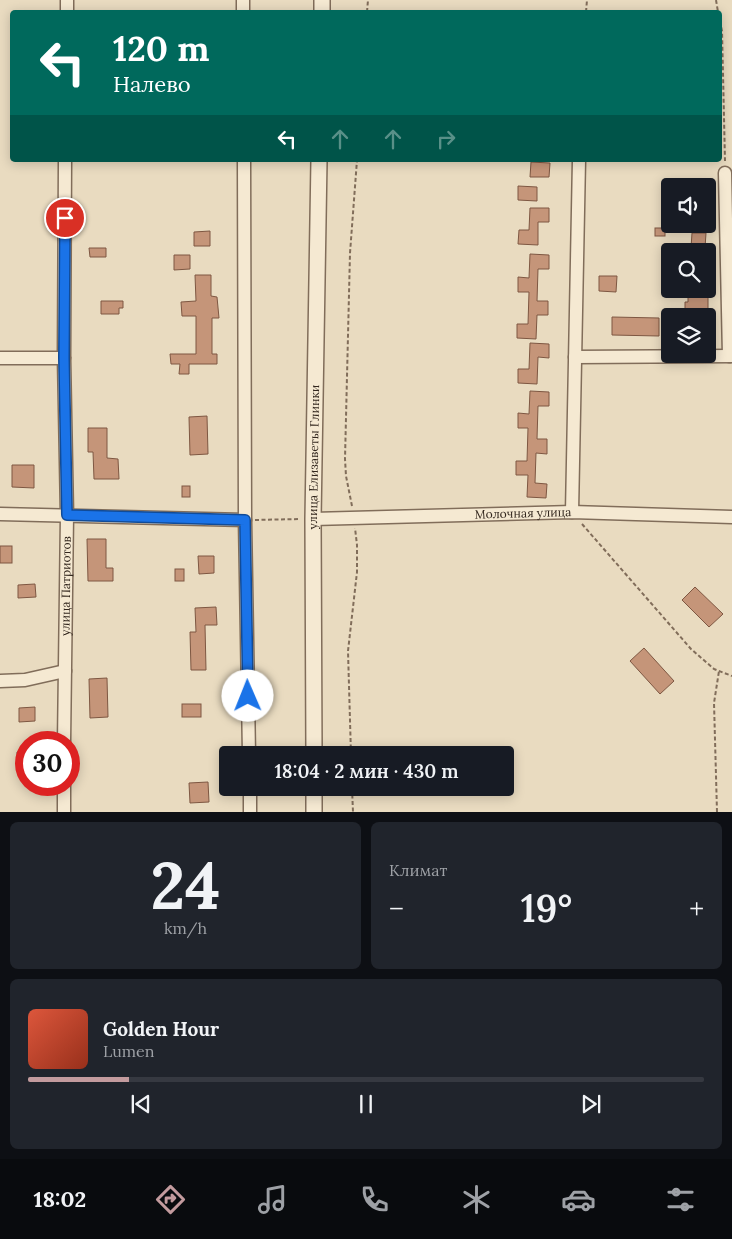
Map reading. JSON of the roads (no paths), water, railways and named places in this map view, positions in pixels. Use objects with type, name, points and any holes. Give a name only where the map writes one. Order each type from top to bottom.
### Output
[{"type":"street","name":"улица Патриотов","points":[[64,731],[67,515],[64,358],[65,162]]},
{"type":"street","points":[[244,162],[245,520],[249,746]]},
{"type":"street","name":"улица Елизаветы Глинки","points":[[314,746],[313,519],[319,162]]},
{"type":"street","points":[[572,512],[579,162]]},
{"type":"street","points":[[575,357],[731,356],[725,173]]},
{"type":"street","points":[[0,358],[64,358]]},
{"type":"street","name":"Молочная улица","points":[[313,519],[572,512],[732,517]]},
{"type":"street","points":[[0,514],[245,520]]},
{"type":"street","points":[[0,681],[26,680],[65,671]]},
{"type":"street","points":[[64,796],[64,812]]},
{"type":"street","points":[[250,796],[250,812]]},
{"type":"street","points":[[314,796],[314,812]]}]
